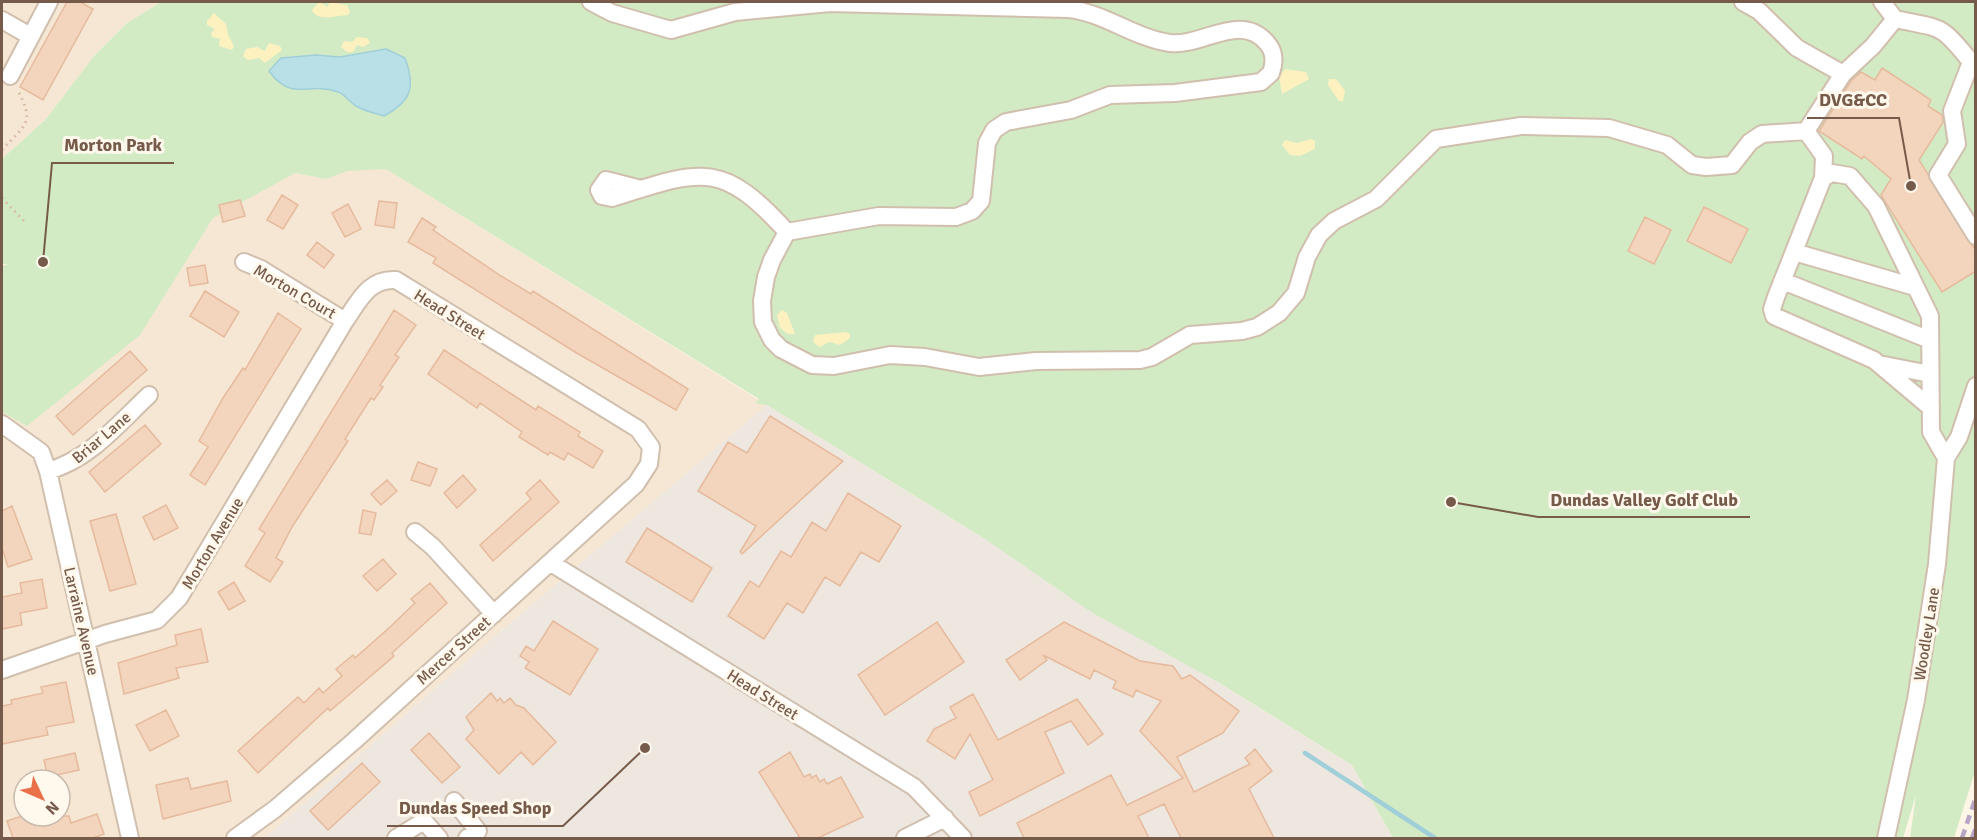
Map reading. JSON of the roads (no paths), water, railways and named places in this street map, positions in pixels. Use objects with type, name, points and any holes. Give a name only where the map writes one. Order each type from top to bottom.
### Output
[{"type":"street","points":[[10,76],[49,2]]},
{"type":"street","points":[[591,2],[612,13],[671,30],[735,12],[830,3],[1070,9],[1098,15],[1130,31],[1171,43],[1245,30],[1265,40],[1273,54],[1272,69],[1261,82],[1198,91],[1106,96],[1071,110],[1015,120],[1000,126],[990,135],[984,151],[985,181],[981,201],[965,214],[879,216],[784,238]]},
{"type":"street","points":[[1743,2],[1759,11],[1797,48],[1842,69]]},
{"type":"street","points":[[1806,131],[1842,69],[1890,14],[1940,29],[1950,35],[1973,62],[1952,111],[1957,144],[1938,175],[1976,236]]},
{"type":"street","points":[[2,20],[30,36]]},
{"type":"street","points":[[784,238],[766,278],[762,301],[763,322],[772,340],[781,349],[812,365],[834,366],[890,355],[925,357],[979,367],[1036,361],[1140,360],[1152,357],[1190,335],[1242,331],[1257,327],[1279,314],[1296,293],[1307,257],[1319,235],[1334,221],[1376,199],[1436,139],[1521,126],[1609,128],[1667,145],[1686,162],[1706,167],[1732,165],[1750,142],[1762,134],[1806,131]]},
{"type":"street","points":[[1806,131],[1824,156],[1823,178],[1772,309],[1774,316],[1882,364],[1930,374]]},
{"type":"street","points":[[1823,178],[1838,172],[1850,176],[1876,206],[1930,316],[1931,432],[1946,458],[1959,437],[1976,386]]},
{"type":"street","points":[[641,189],[691,176],[712,176],[746,191],[773,217],[784,238]]},
{"type":"street","points":[[1794,252],[1915,287]]},
{"type":"street","name":"Morton Court","points":[[244,262],[261,269],[345,321]]},
{"type":"street","name":"Head Street","points":[[345,321],[370,286],[382,279],[396,280],[638,429],[651,447]]},
{"type":"street","points":[[1783,281],[1930,340]]},
{"type":"street","name":"Morton Avenue","points":[[2,670],[88,640],[157,620],[179,598],[345,321]]},
{"type":"street","points":[[1882,364],[1931,408]]},
{"type":"street","name":"Briar Lane","points":[[48,471],[71,464],[87,453],[150,395]]},
{"type":"street","name":"Larraine Avenue","points":[[2,424],[41,452],[48,471],[88,640],[130,838]]},
{"type":"street","name":"Mercer Street","points":[[235,838],[275,809],[354,741],[636,484],[649,464],[651,447]]},
{"type":"street","name":"Woodley Lane","points":[[1886,838],[1920,677],[1937,564],[1946,458]]},
{"type":"street","points":[[415,532],[433,547],[494,614]]},
{"type":"street","name":"Head Street","points":[[551,563],[914,787],[963,838]]},
{"type":"street","points":[[454,801],[478,831],[467,838]]},
{"type":"street","points":[[905,838],[945,818]]},
{"type":"street","points":[[396,838],[424,821],[439,838]]},
{"type":"water","points":[[386,49],[405,58],[410,86],[409,93],[400,105],[384,116],[359,108],[338,92],[328,89],[293,89],[285,86],[277,81],[269,71],[281,58],[316,55],[340,57]]},
{"type":"waterway","points":[[1305,753],[1435,838]]},
{"type":"railway","points":[[1962,838],[1976,797]]},
{"type":"railway","points":[[1972,838],[1976,827]]},
{"type":"place","name":"DVG&CC","points":[[1911,186]]},
{"type":"place","name":"Morton Park","points":[[43,262]]},
{"type":"place","name":"Dundas Valley Golf Club","points":[[1451,502]]},
{"type":"place","name":"Dundas Speed Shop","points":[[645,748]]}]
